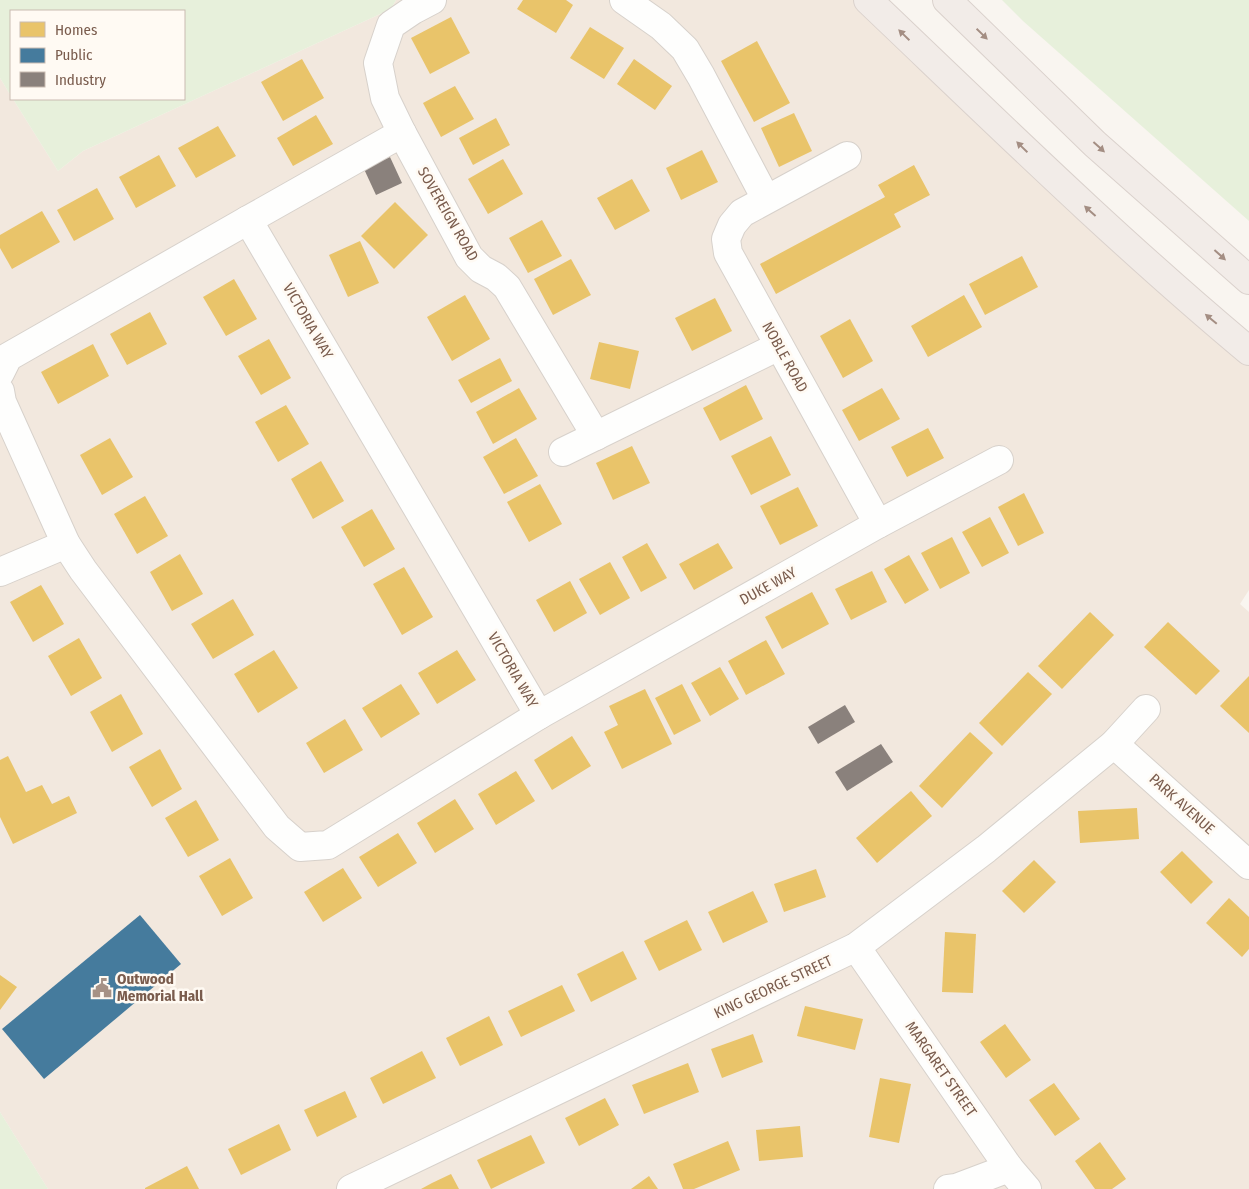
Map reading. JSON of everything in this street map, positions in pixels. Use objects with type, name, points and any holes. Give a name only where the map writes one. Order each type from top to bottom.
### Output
[{"type":"highway","points":[[868,0],[1057,181],[1194,305],[1249,351]]},
{"type":"highway","points":[[947,0],[1095,144],[1249,280]]},
{"type":"street","points":[[0,373],[8,357],[402,133],[385,98],[378,63],[391,25],[432,0]]},
{"type":"street","points":[[624,0],[661,26],[685,49],[766,199]]},
{"type":"street","name":"SOVEREIGN ROAD","points":[[402,133],[469,257],[481,269],[496,277],[507,287],[596,436]]},
{"type":"street","name":"NOBLE ROAD","points":[[847,156],[742,212],[732,225],[726,239],[728,253],[878,524]]},
{"type":"street","name":"VICTORIA WAY","points":[[0,391],[2,402],[66,544],[83,570],[277,827],[300,847],[328,845],[539,715],[248,220]]},
{"type":"street","points":[[563,452],[779,346]]},
{"type":"street","name":"DUKE WAY","points":[[539,715],[878,524],[999,460]]},
{"type":"street","points":[[0,572],[66,544]]},
{"type":"street","name":"KING GEORGE STREET","points":[[351,1189],[856,947],[986,849],[1114,744],[1146,710]]},
{"type":"street","name":"PARK AVENUE","points":[[1114,744],[1249,865]]},
{"type":"street","name":"MARGARET STREET","points":[[856,947],[1009,1168],[1027,1189]]},
{"type":"street","points":[[948,1189],[956,1188],[1009,1168]]},
{"type":"shaded area","points":[[396,0],[868,0],[1249,351],[1249,590],[1240,604],[1249,612],[1249,1189],[48,1189],[0,1112],[0,78],[10,94],[10,100],[14,100],[58,171],[83,151],[391,9]]},
{"type":"green space","points":[[0,0],[396,0],[391,9],[83,151],[58,171],[14,100],[185,100],[185,10],[10,10],[10,94],[0,78]]},
{"type":"green space","points":[[1002,0],[1249,0],[1249,221],[1023,21]]},
{"type":"green space","points":[[0,1112],[48,1189],[0,1189]]},
{"type":"building: Homes","points":[[523,0],[566,0],[573,5],[556,33],[517,9]]},
{"type":"building: Homes","points":[[451,17],[470,53],[430,74],[411,38]]},
{"type":"building: Homes","points":[[590,27],[624,48],[604,79],[570,58]]},
{"type":"building: Homes","points":[[757,41],[790,103],[754,122],[721,61]]},
{"type":"building: Homes","points":[[302,59],[324,98],[283,121],[261,82]]},
{"type":"building: Homes","points":[[634,59],[672,86],[655,110],[617,84]]},
{"type":"building: Homes","points":[[455,86],[474,119],[441,137],[423,103]]},
{"type":"building: Homes","points":[[794,113],[812,151],[779,167],[761,128]]},
{"type":"building: Homes","points":[[316,115],[333,144],[293,166],[277,138]]},
{"type":"building: Homes","points":[[496,118],[510,145],[473,165],[459,138]]},
{"type":"building: Homes","points":[[218,126],[236,156],[196,178],[178,148]]},
{"type":"building: Homes","points":[[702,150],[718,182],[681,200],[666,168]]},
{"type":"building: Homes","points":[[159,155],[176,186],[136,208],[119,177]]},
{"type":"building: Homes","points":[[503,159],[523,194],[488,214],[468,179]]},
{"type":"building: Homes","points":[[914,165],[930,195],[894,214],[901,227],[776,294],[760,264],[885,197],[878,185]]},
{"type":"building: Homes","points":[[632,179],[650,211],[615,230],[597,198]]},
{"type":"building: Homes","points":[[97,188],[114,219],[74,241],[57,210]]},
{"type":"building: Homes","points":[[395,202],[428,235],[394,269],[361,236]]},
{"type":"building: Homes","points":[[42,211],[60,242],[12,269],[0,248],[0,235]]},
{"type":"building: Homes","points":[[542,220],[562,256],[528,273],[509,238]]},
{"type":"building: Homes","points":[[360,241],[379,283],[348,297],[329,255]]},
{"type":"building: Homes","points":[[1022,256],[1038,287],[985,315],[969,284]]},
{"type":"building: Homes","points":[[571,259],[591,295],[553,315],[534,279]]},
{"type":"building: Homes","points":[[234,279],[257,319],[226,336],[203,297]]},
{"type":"building: Homes","points":[[465,295],[490,339],[452,361],[427,317]]},
{"type":"building: Homes","points":[[964,295],[982,327],[928,357],[911,326]]},
{"type":"building: Homes","points":[[715,298],[732,331],[692,351],[675,318]]},
{"type":"building: Homes","points":[[150,312],[167,344],[127,365],[110,334]]},
{"type":"building: Homes","points":[[850,319],[873,361],[843,378],[820,336]]},
{"type":"building: Homes","points":[[269,339],[291,378],[261,395],[238,356]]},
{"type":"building: Homes","points":[[599,342],[639,351],[630,389],[590,379]]},
{"type":"building: Homes","points":[[93,344],[109,376],[58,404],[41,372]]},
{"type":"building: Homes","points":[[500,358],[512,381],[471,403],[458,380]]},
{"type":"building: Homes","points":[[746,385],[763,419],[720,441],[703,408]]},
{"type":"building: Homes","points":[[519,388],[537,419],[493,444],[476,412]]},
{"type":"building: Homes","points":[[882,388],[900,419],[859,441],[842,410]]},
{"type":"building: Homes","points":[[286,405],[309,444],[278,462],[255,422]]},
{"type":"building: Homes","points":[[928,428],[944,458],[907,477],[891,447]]},
{"type":"building: Homes","points":[[771,436],[791,475],[751,495],[731,456]]},
{"type":"building: Homes","points":[[110,438],[133,477],[102,495],[80,455]]},
{"type":"building: Homes","points":[[516,438],[538,476],[504,494],[483,457]]},
{"type":"building: Homes","points":[[632,446],[650,483],[613,500],[596,463]]},
{"type":"building: Homes","points":[[321,461],[344,501],[313,519],[291,479]]},
{"type":"building: Homes","points":[[540,484],[562,524],[529,542],[507,502]]},
{"type":"building: Homes","points":[[798,487],[818,526],[780,545],[760,506]]},
{"type":"building: Homes","points":[[1024,493],[1044,533],[1018,546],[998,507]]},
{"type":"building: Homes","points":[[145,496],[168,536],[137,554],[114,514]]},
{"type":"building: Homes","points":[[372,509],[395,549],[364,567],[341,527]]},
{"type":"building: Homes","points":[[990,517],[1009,553],[982,567],[962,532]]},
{"type":"building: Homes","points":[[952,537],[970,573],[940,589],[921,553]]},
{"type":"building: Homes","points":[[647,543],[667,578],[641,592],[622,557]]},
{"type":"building: Homes","points":[[718,543],[733,568],[694,590],[679,564]]},
{"type":"building: Homes","points":[[180,554],[203,594],[172,611],[150,572]]},
{"type":"building: Homes","points":[[909,555],[929,590],[905,604],[884,569]]},
{"type":"building: Homes","points":[[610,562],[630,598],[600,615],[579,579]]},
{"type":"building: Homes","points":[[404,567],[433,617],[402,635],[373,584]]},
{"type":"building: Homes","points":[[872,571],[887,602],[851,620],[835,589]]},
{"type":"building: Homes","points":[[570,581],[587,613],[554,632],[536,600]]},
{"type":"building: Homes","points":[[41,585],[64,624],[33,642],[10,602]]},
{"type":"building: Homes","points":[[812,592],[829,624],[782,649],[765,617]]},
{"type":"building: Homes","points":[[233,599],[254,635],[213,659],[191,624]]},
{"type":"building: Homes","points":[[1090,612],[1114,635],[1062,689],[1038,666]]},
{"type":"building: Homes","points":[[1168,622],[1220,671],[1196,695],[1144,647]]},
{"type":"building: Homes","points":[[79,638],[102,678],[71,696],[48,656]]},
{"type":"building: Homes","points":[[766,640],[785,674],[746,695],[728,661]]},
{"type":"building: Homes","points":[[274,650],[298,688],[258,713],[234,674]]},
{"type":"building: Homes","points":[[457,650],[476,680],[437,704],[418,673]]},
{"type":"building: Homes","points":[[720,667],[739,699],[710,716],[691,683]]},
{"type":"building: Homes","points":[[1028,672],[1052,694],[1002,746],[979,723]]},
{"type":"building: Homes","points":[[1249,676],[1249,733],[1220,706]]},
{"type":"building: Homes","points":[[401,684],[420,714],[381,738],[362,708]]},
{"type":"building: Homes","points":[[682,684],[701,721],[674,735],[655,698]]},
{"type":"building: Homes","points":[[645,689],[672,744],[622,769],[604,732],[618,725],[609,706]]},
{"type":"building: Homes","points":[[121,694],[143,734],[112,752],[90,712]]},
{"type":"building: Homes","points":[[345,719],[363,750],[324,773],[306,743]]},
{"type":"building: Homes","points":[[970,732],[993,753],[942,808],[919,786]]},
{"type":"building: Homes","points":[[572,736],[591,766],[552,790],[534,760]]},
{"type":"building: Homes","points":[[160,749],[182,789],[152,807],[129,767]]},
{"type":"building: Homes","points":[[8,756],[26,792],[42,785],[52,804],[69,796],[77,813],[13,844],[0,817],[0,760]]},
{"type":"building: Homes","points":[[516,771],[535,801],[496,825],[478,794]]},
{"type":"building: Homes","points":[[911,791],[932,816],[877,863],[856,838]]},
{"type":"building: Homes","points":[[455,799],[474,829],[435,853],[417,823]]},
{"type":"building: Homes","points":[[196,800],[219,840],[188,857],[165,818]]},
{"type":"building: Homes","points":[[1137,808],[1139,839],[1080,843],[1078,811]]},
{"type":"building: Homes","points":[[398,833],[417,863],[378,887],[359,857]]},
{"type":"building: Homes","points":[[1182,851],[1213,882],[1191,904],[1160,872]]},
{"type":"building: Homes","points":[[230,858],[253,898],[222,916],[199,876]]},
{"type":"building: Homes","points":[[1034,860],[1056,882],[1024,913],[1002,891]]},
{"type":"building: Homes","points":[[343,868],[362,898],[323,922],[304,892]]},
{"type":"building: Homes","points":[[816,869],[826,897],[784,912],[774,884]]},
{"type":"building: Homes","points":[[753,891],[768,922],[723,943],[708,912]]},
{"type":"building: Homes","points":[[1229,898],[1249,917],[1249,949],[1242,957],[1206,923]]},
{"type":"building: Homes","points":[[687,920],[702,950],[659,971],[644,941]]},
{"type":"building: Homes","points":[[945,932],[976,934],[973,993],[942,992]]},
{"type":"building: Homes","points":[[623,951],[637,979],[591,1002],[577,974]]},
{"type":"building: Homes","points":[[0,975],[17,987],[0,1010]]},
{"type":"building: Homes","points":[[562,985],[575,1011],[521,1037],[508,1011]]},
{"type":"building: Homes","points":[[805,1006],[863,1019],[855,1050],[797,1036]]},
{"type":"building: Homes","points":[[489,1016],[503,1045],[460,1066],[446,1038]]},
{"type":"building: Homes","points":[[1005,1024],[1031,1060],[1006,1078],[980,1042]]},
{"type":"building: Homes","points":[[753,1034],[763,1062],[722,1078],[711,1049]]},
{"type":"building: Homes","points":[[422,1051],[436,1078],[383,1104],[370,1078]]},
{"type":"building: Homes","points":[[688,1063],[699,1092],[644,1114],[632,1085]]},
{"type":"building: Homes","points":[[880,1078],[911,1084],[899,1143],[869,1137]]},
{"type":"building: Homes","points":[[1054,1083],[1080,1119],[1055,1136],[1029,1100]]},
{"type":"building: Homes","points":[[345,1091],[357,1117],[317,1137],[304,1110]]},
{"type":"building: Homes","points":[[605,1098],[619,1125],[579,1146],[565,1118]]},
{"type":"building: Homes","points":[[279,1124],[291,1150],[241,1175],[228,1149]]},
{"type":"building: Homes","points":[[800,1126],[803,1157],[759,1161],[756,1130]]},
{"type":"building: Homes","points":[[531,1135],[545,1163],[491,1189],[477,1160]]},
{"type":"building: Homes","points":[[728,1141],[740,1170],[694,1189],[683,1189],[673,1164]]},
{"type":"building: Homes","points":[[1100,1142],[1126,1179],[1112,1189],[1095,1189],[1075,1161]]},
{"type":"building: Homes","points":[[187,1166],[199,1189],[145,1189],[145,1188]]},
{"type":"building: Homes","points":[[451,1174],[459,1189],[421,1189],[432,1183]]},
{"type":"building: Homes","points":[[649,1176],[658,1189],[631,1189]]},
{"type":"building: Public","name":"Outwood Memorial Hall","points":[[140,915],[181,964],[44,1079],[2,1029]]},
{"type":"building: Industry","points":[[390,157],[402,183],[376,195],[364,169]]},
{"type":"building: Industry","points":[[845,705],[855,722],[818,744],[808,727]]},
{"type":"building: Industry","points":[[881,744],[893,762],[847,791],[835,772]]},
{"type":"place","name":"Outwood Memorial Hall","points":[[102,988]]}]
